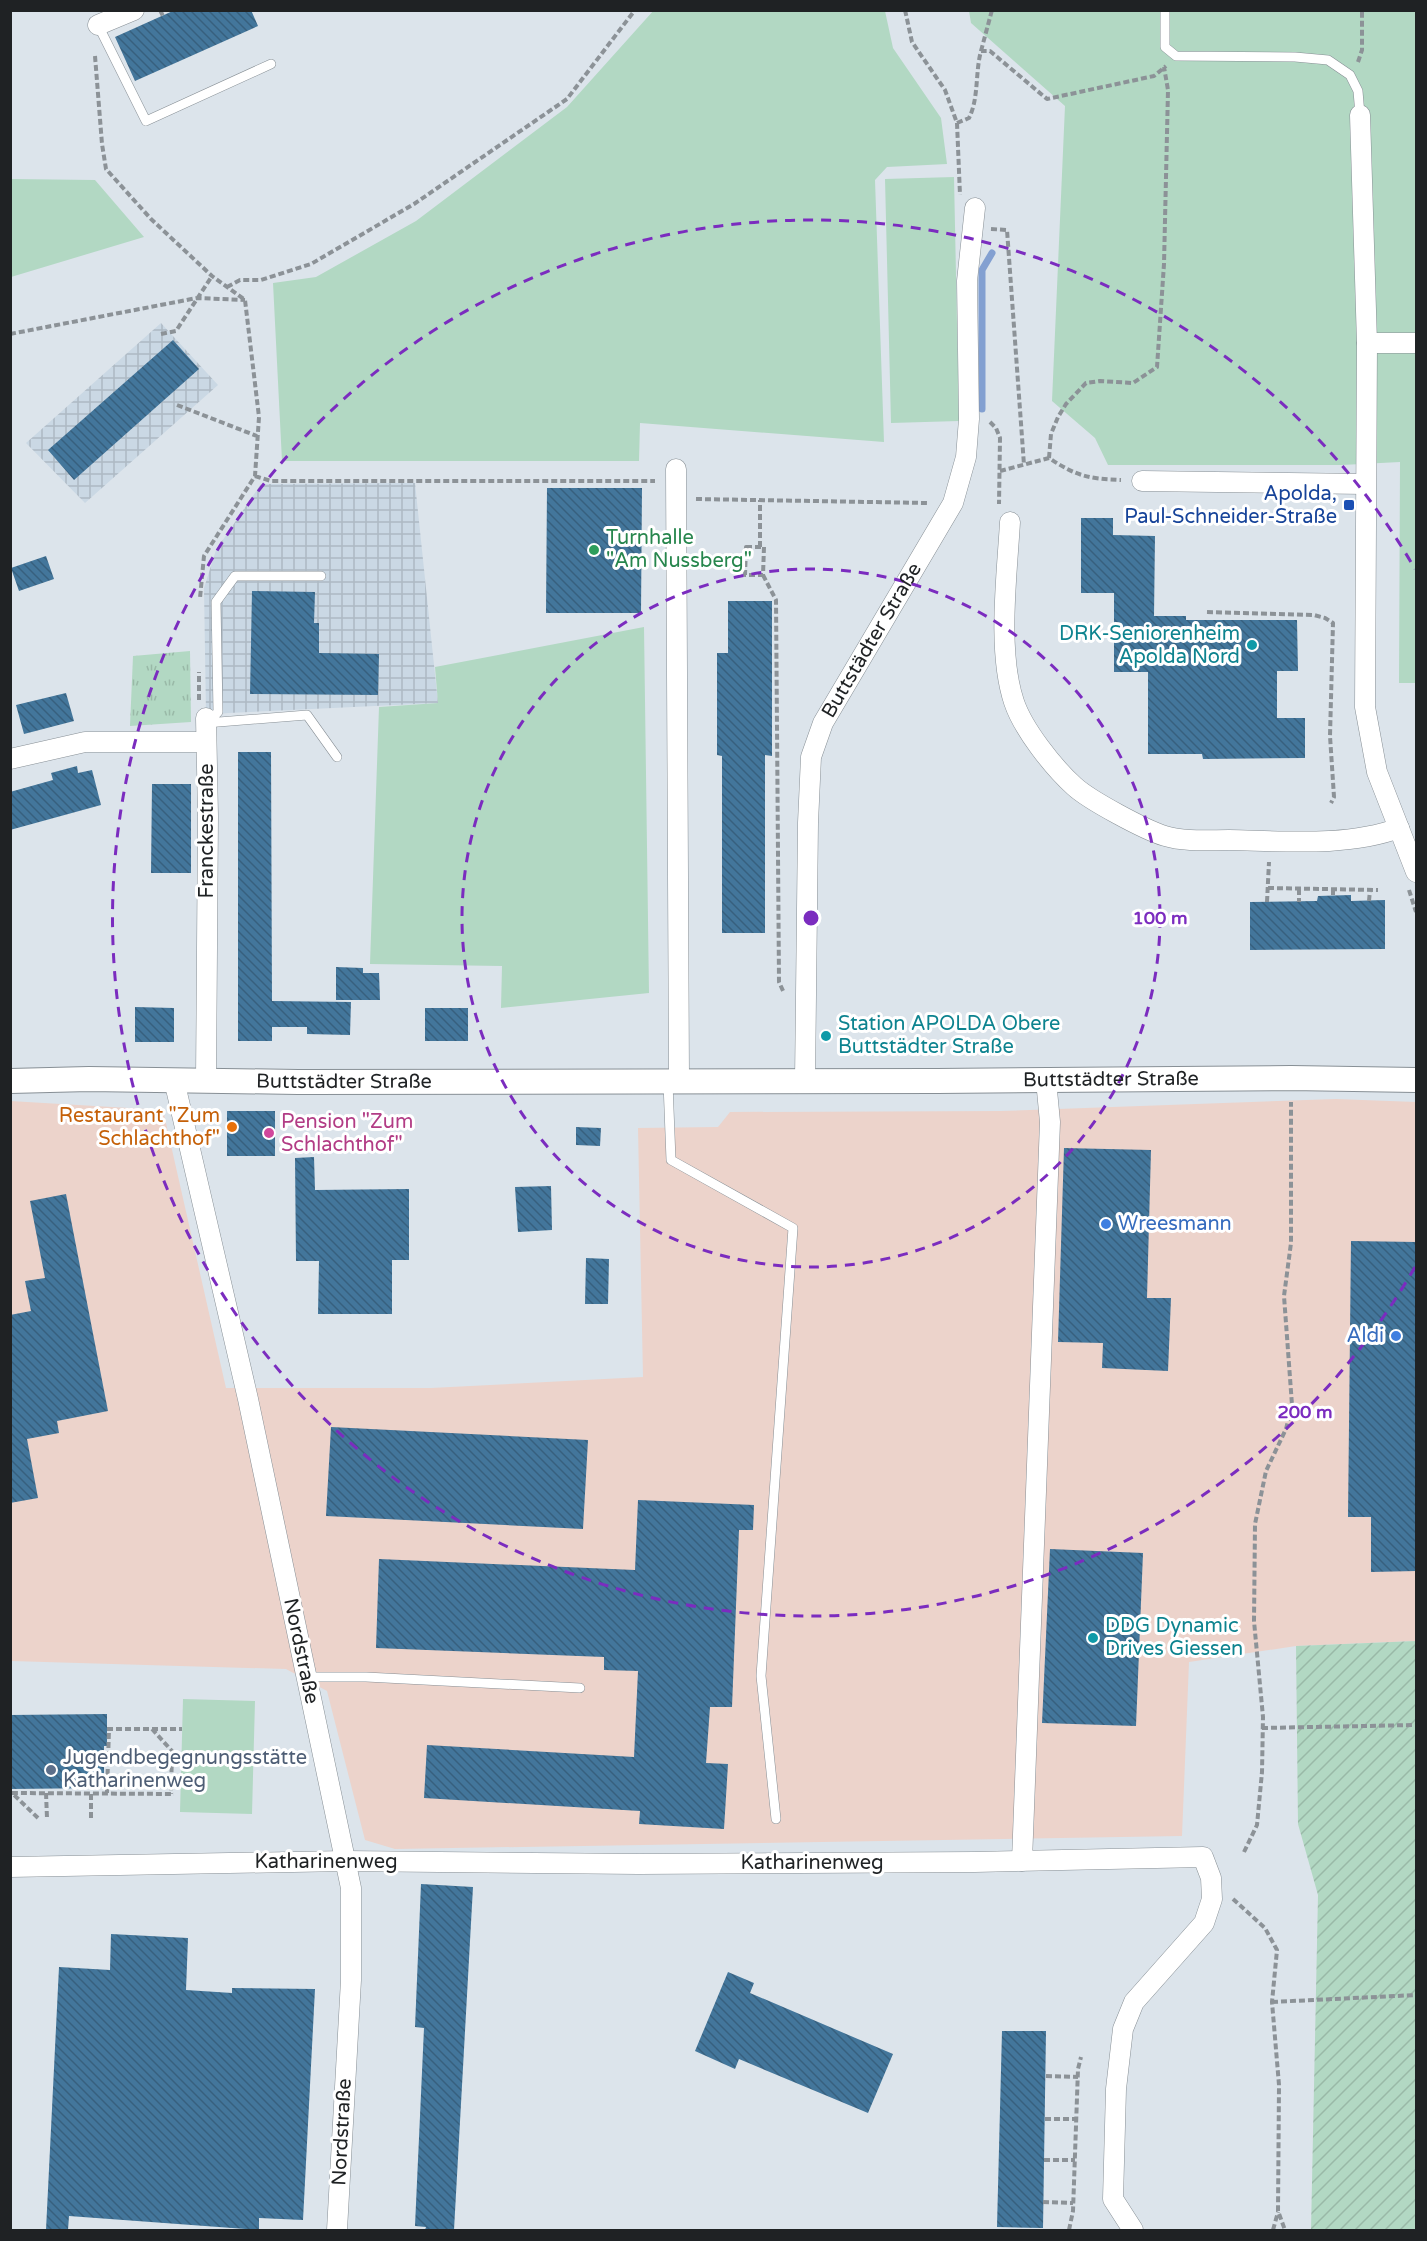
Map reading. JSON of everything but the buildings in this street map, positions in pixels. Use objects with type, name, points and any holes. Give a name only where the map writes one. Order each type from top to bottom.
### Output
[{"type":"street","points":[[98,26],[134,10]]},
{"type":"street","points":[[1360,115],[1367,343],[1365,707],[1377,772],[1399,828],[1412,878]]},
{"type":"street","name":"Buttstädter Straße","points":[[805,1081],[808,823],[812,757],[823,723],[953,503],[966,457],[969,419],[967,281],[975,208]]},
{"type":"street","points":[[1367,343],[1416,343]]},
{"type":"street","points":[[1142,481],[1365,484]]},
{"type":"street","points":[[674,1080],[677,483]]},
{"type":"street","points":[[1004,518],[1004,652],[1014,702],[1032,738],[1075,787],[1116,813],[1166,837],[1197,840],[1270,841],[1354,838],[1377,836],[1399,828]]},
{"type":"street","name":"Franckestraße","points":[[10,759],[85,742],[206,728],[208,816],[206,1081]]},
{"type":"street","name":"Buttstädter Straße","points":[[10,1081],[805,1081],[1291,1078],[1416,1080]]},
{"type":"street","name":"Nordstraße","points":[[174,1080],[248,1399],[351,1888],[351,1980],[337,2230]]},
{"type":"street","points":[[1022,1862],[1050,1122],[1046,1080]]},
{"type":"street","name":"Katharinenweg","points":[[10,1867],[345,1861],[639,1864],[1022,1862],[1203,1857],[1211,1878],[1212,1899],[1204,1923],[1134,2002],[1123,2029],[1116,2089],[1113,2199],[1133,2230]]},
{"type":"lane","points":[[1165,10],[1165,47],[1176,56],[1295,57],[1328,60],[1350,75],[1358,91],[1360,115]]},
{"type":"lane","points":[[98,26],[146,121],[271,64]]},
{"type":"lane","points":[[206,728],[218,712],[216,602],[235,576],[321,576]]},
{"type":"lane","points":[[206,728],[307,715],[337,757]]},
{"type":"lane","points":[[674,1080],[671,1160],[793,1228],[761,1676],[776,1819]]},
{"type":"lane","points":[[306,1677],[366,1677],[580,1688]]},
{"type":"path","points":[[160,10],[163,16]]},
{"type":"path","points":[[227,287],[240,280],[261,280],[310,264],[414,204],[567,99],[634,10]]},
{"type":"path","points":[[905,10],[912,42],[945,90],[957,123],[960,199],[975,208]]},
{"type":"path","points":[[957,123],[969,118],[975,106],[978,62],[992,10]]},
{"type":"path","points":[[1350,75],[1357,66],[1362,50],[1362,10]]},
{"type":"path","points":[[94,50],[106,169],[151,219],[212,276],[245,300],[259,417],[255,476],[204,556],[200,600]]},
{"type":"path","points":[[981,51],[990,51],[1047,99],[1154,76],[1176,56]]},
{"type":"path","points":[[1049,458],[1051,434],[1058,417],[1066,404],[1086,383],[1100,381],[1133,383],[1157,367],[1164,264],[1168,90],[1164,67]]},
{"type":"path","points":[[973,229],[1007,230],[1024,465]]},
{"type":"path","points":[[161,333],[176,330],[212,276]]},
{"type":"path","points":[[10,334],[197,298],[245,300]]},
{"type":"path","points":[[177,405],[257,436]]},
{"type":"path","points":[[969,419],[990,421],[996,428],[1001,452],[1000,471],[1004,518]]},
{"type":"path","points":[[1000,471],[1049,458],[1071,472],[1094,479],[1142,481]]},
{"type":"path","points":[[255,476],[271,480],[677,483],[760,500],[953,503]]},
{"type":"path","points":[[759,547],[760,500]]},
{"type":"path","points":[[763,575],[745,575],[746,547],[764,547],[763,575],[776,600],[779,982],[788,1002]]},
{"type":"path","points":[[1207,612],[1314,615],[1333,623],[1330,736],[1334,797],[1331,803]]},
{"type":"path","points":[[199,668],[199,714],[206,728]]},
{"type":"path","points":[[1267,902],[1270,841]]},
{"type":"path","points":[[1412,878],[1416,912]]},
{"type":"path","points":[[1268,888],[1378,890]]},
{"type":"path","points":[[1299,889],[1299,902]]},
{"type":"path","points":[[1333,889],[1333,896]]},
{"type":"path","points":[[1370,890],[1370,901]]},
{"type":"path","points":[[1244,1852],[1257,1825],[1262,1772],[1263,1717],[1254,1621],[1255,1524],[1266,1471],[1286,1429],[1292,1405],[1284,1296],[1291,1243],[1291,1078]]},
{"type":"path","points":[[1262,1728],[1416,1725]]},
{"type":"path","points":[[107,1793],[108,1729],[182,1729]]},
{"type":"path","points":[[38,1818],[12,1793],[172,1794],[172,1751],[152,1729]]},
{"type":"path","points":[[46,1793],[46,1818]]},
{"type":"path","points":[[91,1793],[91,1818]]},
{"type":"path","points":[[1211,1887],[1226,1893],[1265,1928],[1277,1950],[1272,2002],[1279,2085],[1278,2211],[1273,2230]]},
{"type":"path","points":[[1272,2002],[1416,1995]]},
{"type":"path","points":[[1069,2230],[1073,2203],[1078,2077],[1081,2057]]},
{"type":"path","points":[[1046,2076],[1078,2077]]},
{"type":"path","points":[[1045,2119],[1076,2119]]},
{"type":"path","points":[[1044,2160],[1075,2160]]},
{"type":"path","points":[[1043,2202],[1073,2203]]},
{"type":"path","points":[[1278,2211],[1285,2230]]},
{"type":"shaded area","points":[[161,323],[218,385],[85,503],[26,443]]},
{"type":"shaded area","points":[[415,483],[438,703],[206,714],[204,588],[216,550],[261,484]]},
{"type":"shaded area","points":[[1336,1099],[1416,1102],[1416,1641],[1296,1646],[1189,1662],[1182,1836],[395,1849],[365,1840],[327,1691],[286,1669],[11,1661],[10,1101],[163,1110],[226,1388],[431,1388],[643,1377],[638,1128],[718,1127],[730,1112],[1001,1111]]},
{"type":"green space","points":[[654,10],[885,11],[893,48],[941,118],[947,164],[887,167],[875,180],[884,442],[640,423],[639,461],[282,461],[273,283],[316,277],[416,221],[567,107]]},
{"type":"green space","points":[[969,11],[1416,11],[1416,683],[1399,683],[1400,462],[1342,465],[1108,465],[1095,438],[1052,401],[1065,106],[971,23]]},
{"type":"green space","points":[[954,177],[959,421],[891,423],[885,179]]},
{"type":"green space","points":[[11,179],[95,180],[144,237],[11,277]]},
{"type":"green space","points":[[644,627],[649,993],[501,1008],[502,966],[370,964],[379,707],[438,703],[435,667]]},
{"type":"green space","points":[[190,651],[191,722],[130,726],[133,656]]},
{"type":"green space","points":[[1416,1641],[1416,2230],[1311,2230],[1318,1895],[1298,1824],[1296,1646]]},
{"type":"green space","points":[[183,1699],[255,1701],[252,1814],[180,1812]]},
{"type":"waterway","points":[[982,409],[982,270],[992,253]]},
{"type":"place","name":"Apolda, Paul-Schneider-Straße","points":[[1349,505]]},
{"type":"place","name":"Turnhalle \"Am Nussberg\"","points":[[594,550]]},
{"type":"place","name":"DRK-Seniorenheim Apolda Nord","points":[[1252,645]]},
{"type":"place","name":"Station APOLDA Obere Buttstädter Straße","points":[[826,1036]]},
{"type":"place","name":"Restaurant \"Zum Schlachthof\"","points":[[232,1127]]},
{"type":"place","name":"Pension \"Zum Schlachthof\"","points":[[269,1133]]},
{"type":"place","name":"Wreesmann","points":[[1106,1224]]},
{"type":"place","name":"Aldi","points":[[1396,1336]]},
{"type":"place","name":"DDG Dynamic Drives Giessen","points":[[1093,1638]]},
{"type":"place","name":"Jugendbegegnungsstätte Katharinenweg","points":[[51,1770]]}]
